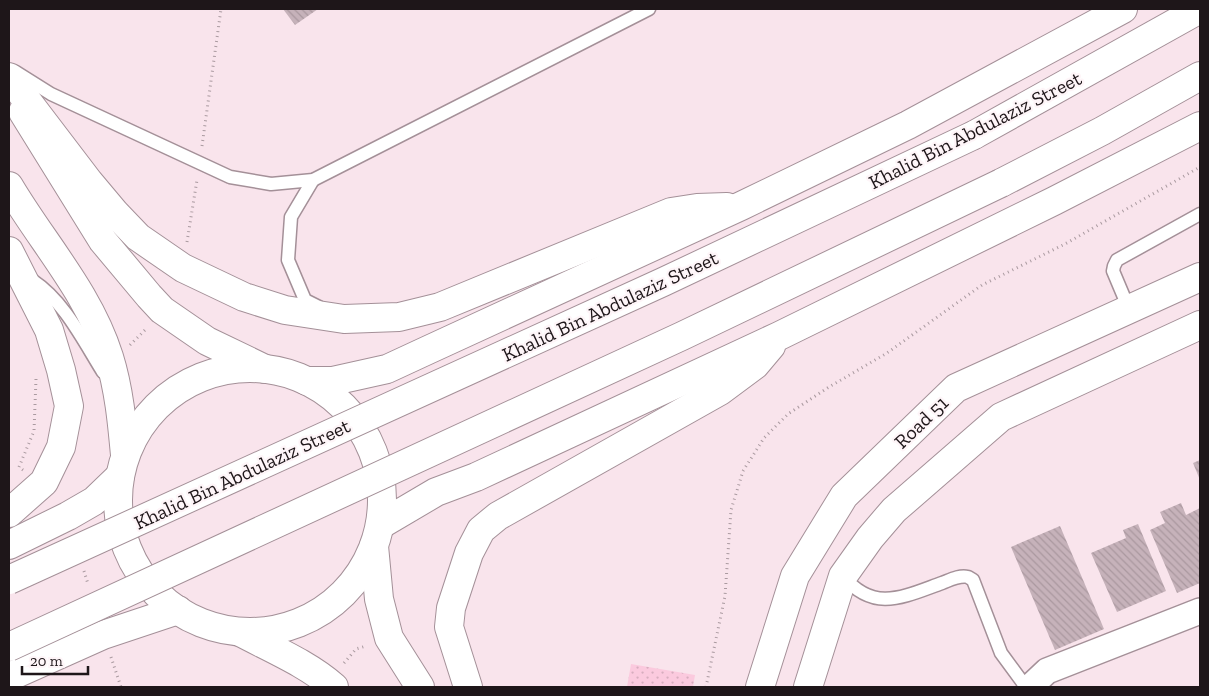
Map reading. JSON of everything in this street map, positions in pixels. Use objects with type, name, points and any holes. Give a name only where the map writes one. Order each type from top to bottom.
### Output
[{"type":"main road","points":[[308,381],[333,381],[387,369],[741,206],[908,125],[1123,9]]},
{"type":"main road","name":"Khalid Bin Abdulaziz Street","points":[[9,580],[645,290],[974,135],[1200,9]]},
{"type":"main road","points":[[9,647],[682,336],[1000,183],[1200,76]]},
{"type":"main road","points":[[9,77],[115,213],[138,236],[183,268],[252,300],[285,310],[344,320],[400,317],[440,307],[671,212],[697,208],[741,206]]},
{"type":"main road","points":[[9,89],[103,241],[149,296],[162,310],[206,341],[265,369]]},
{"type":"main road","points":[[377,536],[436,492],[476,477],[779,336],[1054,201],[1200,126]]},
{"type":"main road","points":[[9,186],[91,312],[109,356],[119,396],[123,466],[118,498],[119,520],[124,542],[130,555],[145,580],[160,597],[198,621],[218,628],[260,631],[282,628],[302,621],[321,612],[338,599],[365,566],[377,536],[383,504],[382,482],[369,440],[343,406],[326,392],[308,381],[287,373],[243,368],[221,371],[200,378],[180,388],[162,401],[147,417],[135,435],[123,466],[94,501],[9,545]]},
{"type":"main road","points":[[9,512],[44,482],[61,447],[68,406],[61,370],[49,330],[13,263]]},
{"type":"main road","name":"Road 51","points":[[760,687],[795,576],[844,496],[956,388],[1200,277]]},
{"type":"main road","points":[[1104,321],[1122,360]]},
{"type":"main road","points":[[808,687],[843,576],[870,538],[894,510],[1001,417],[1200,325]]},
{"type":"main road","points":[[468,687],[449,627],[451,608],[469,553],[481,530],[498,516],[523,501],[720,391],[755,365],[779,336]]},
{"type":"main road","points":[[377,536],[379,599],[388,638],[420,687]]},
{"type":"main road","points":[[9,677],[103,635],[178,610]]},
{"type":"main road","points":[[239,631],[292,660],[334,687]]},
{"type":"street","points":[[1030,687],[1047,671],[1200,611]]},
{"type":"lane","points":[[9,67],[50,94],[230,178],[271,184],[313,180],[649,9]]},
{"type":"lane","points":[[313,180],[291,218],[288,260],[305,300],[344,320]]},
{"type":"lane","points":[[1129,309],[1113,271],[1117,260],[1200,214]]},
{"type":"lane","points":[[13,263],[63,310],[119,396]]},
{"type":"lane","points":[[843,576],[850,584],[869,596],[890,600],[902,598],[957,577],[968,577],[973,580],[1002,652],[1026,687]]},
{"type":"path","points":[[183,268],[200,164],[220,9]]},
{"type":"path","points":[[706,687],[725,596],[731,510],[743,471],[764,438],[788,414],[887,353],[982,285],[1065,244],[1200,167]]},
{"type":"shaded area","points":[[631,664],[695,675],[693,687],[627,687]]},
{"type":"building","points":[[283,9],[318,9],[295,25]]},
{"type":"building","points":[[1200,460],[1200,480],[1193,463]]},
{"type":"building","points":[[1181,503],[1186,515],[1200,508],[1200,583],[1177,593],[1150,530],[1165,523],[1160,512]]},
{"type":"building","points":[[1138,524],[1166,591],[1117,612],[1091,553],[1126,538],[1123,530]]},
{"type":"building","points":[[1060,526],[1104,629],[1055,650],[1011,547]]}]
